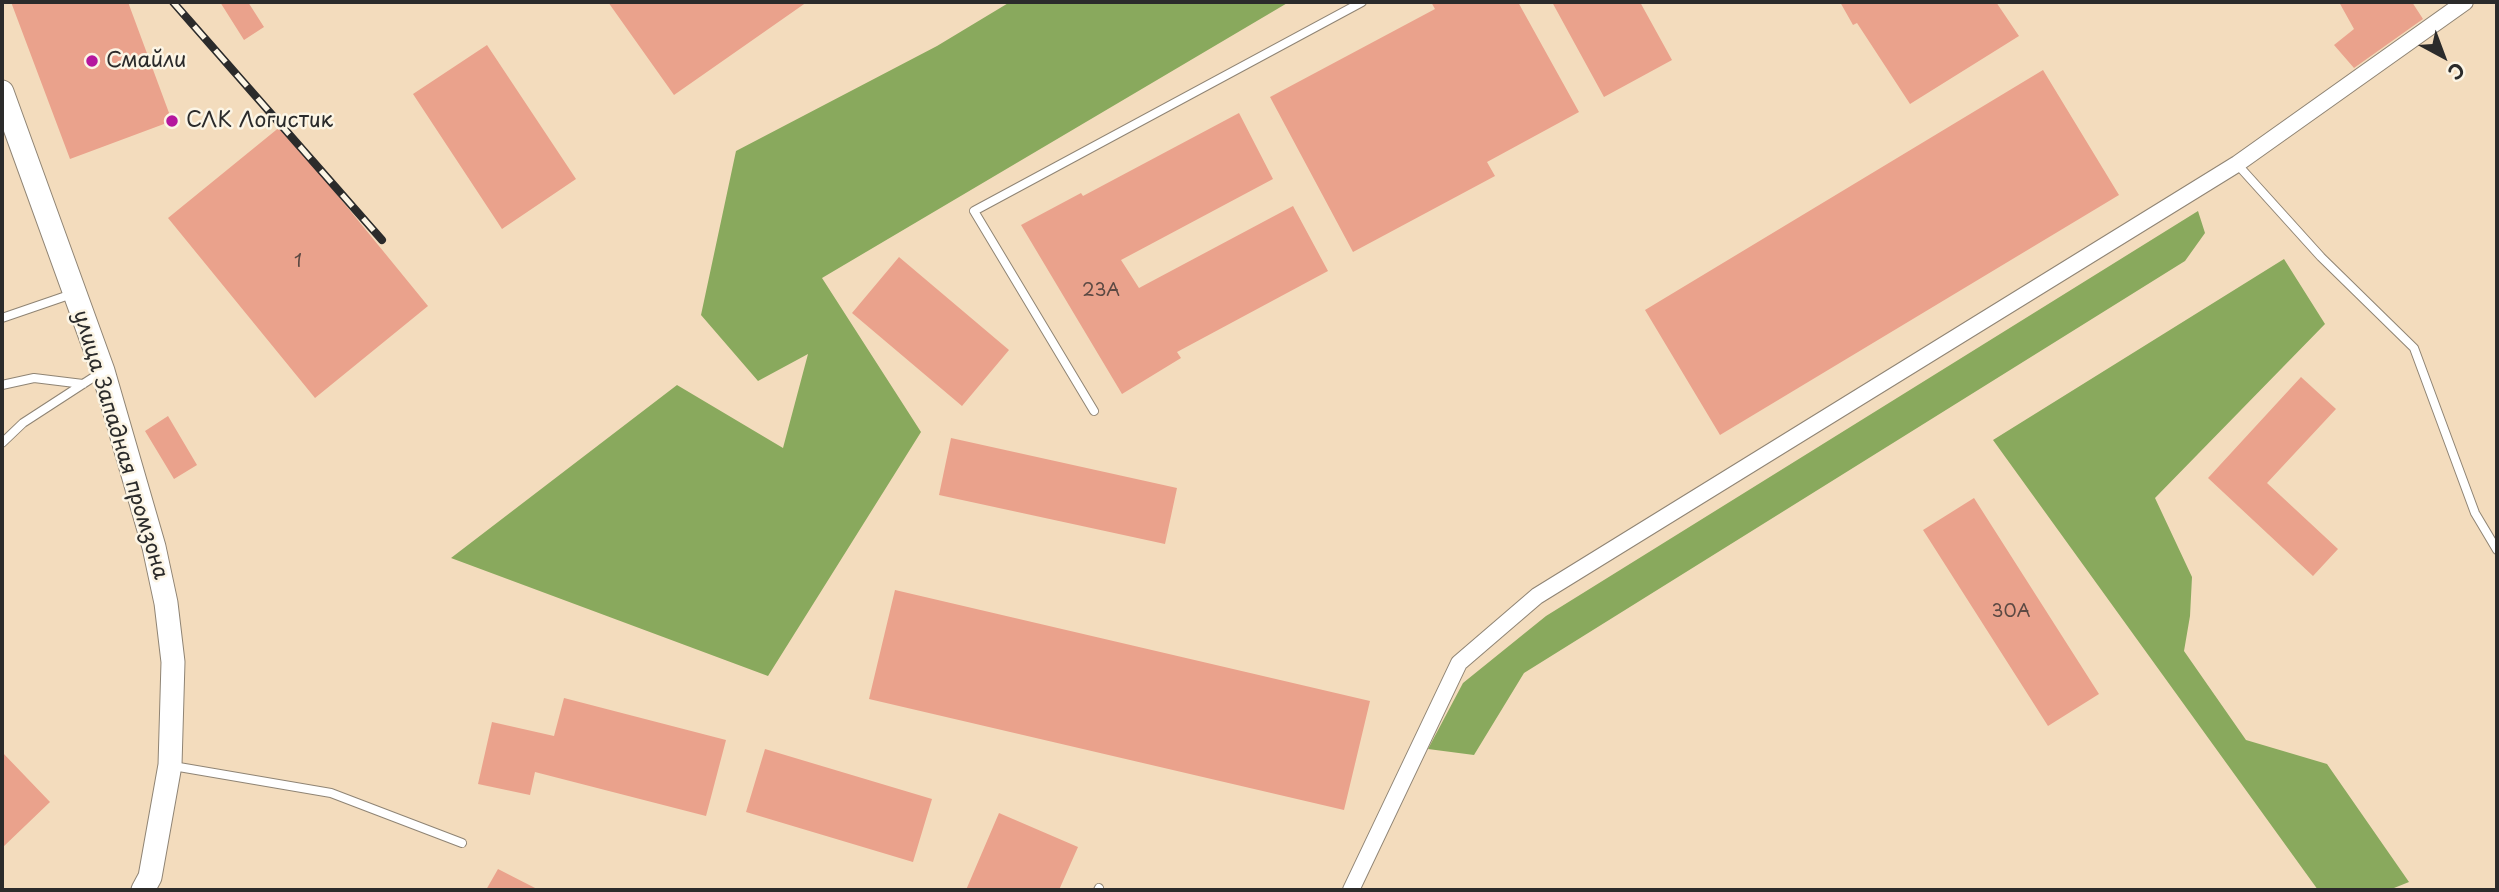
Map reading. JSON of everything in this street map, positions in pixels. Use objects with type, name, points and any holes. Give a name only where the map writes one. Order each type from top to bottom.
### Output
[{"type":"street","points":[[1351,890],[1459,663],[1536,596],[2237,164],[2465,2]]},
{"type":"street","name":"улица Западная промзона","points":[[2,92],[13,134],[103,371],[154,547],[166,603],[173,662],[170,765],[150,877],[143,890]]},
{"type":"lane","points":[[1094,411],[974,211],[1362,2]]},
{"type":"lane","points":[[2237,164],[2321,257],[2414,348],[2475,513],[2497,550]]},
{"type":"lane","points":[[2,318],[75,293]]},
{"type":"lane","points":[[2,443],[23,423],[103,371]]},
{"type":"lane","points":[[2,385],[34,379],[83,384]]},
{"type":"lane","points":[[170,765],[331,793],[461,843]]},
{"type":"green space","points":[[1010,2],[1289,2],[822,278],[921,432],[768,676],[451,558],[677,385],[783,448],[808,354],[758,381],[701,315],[736,151],[937,46]]},
{"type":"green space","points":[[2198,211],[2205,233],[2185,261],[1524,673],[1474,755],[1428,749],[1463,683],[1546,616]]},
{"type":"green space","points":[[2284,259],[2325,324],[2155,498],[2192,577],[2190,616],[2184,651],[2246,740],[2327,764],[2409,882],[2389,890],[2318,890],[1993,440]]},
{"type":"building","name":"Смайли","points":[[11,2],[128,2],[172,121],[70,159]]},
{"type":"building","points":[[220,2],[248,2],[264,27],[244,40]]},
{"type":"building","points":[[608,2],[807,2],[674,95]]},
{"type":"building","points":[[1431,2],[1518,2],[1579,112],[1487,162],[1495,176],[1353,252],[1270,97],[1435,9]]},
{"type":"building","points":[[1552,2],[1640,2],[1672,60],[1604,97]]},
{"type":"building","points":[[1840,2],[1996,2],[2019,36],[1910,104],[1857,23],[1853,25]]},
{"type":"building","points":[[2339,2],[2412,2],[2423,19],[2354,68],[2334,45],[2354,29]]},
{"type":"building","points":[[487,45],[576,179],[502,229],[413,94]]},
{"type":"building","points":[[2043,70],[2119,195],[1720,435],[1645,310]]},
{"type":"building","points":[[1239,113],[1273,179],[1121,260],[1139,288],[1293,206],[1328,271],[1177,352],[1181,358],[1122,394],[1021,225],[1081,193],[1083,196]]},
{"type":"building","points":[[281,126],[428,306],[315,398],[168,218]]},
{"type":"building","points":[[899,257],[1009,350],[962,406],[852,313]]},
{"type":"building","points":[[2301,377],[2336,409],[2267,483],[2338,549],[2313,576],[2208,478]]},
{"type":"building","points":[[168,416],[197,465],[174,479],[145,431]]},
{"type":"building","points":[[951,438],[1177,488],[1165,544],[939,495]]},
{"type":"building","points":[[1974,498],[2099,694],[2048,726],[1923,530]]},
{"type":"building","points":[[895,590],[1370,701],[1344,810],[869,699]]},
{"type":"building","points":[[564,698],[726,740],[706,816],[535,772],[530,795],[478,784],[492,722],[554,736]]},
{"type":"building","points":[[765,749],[932,799],[913,862],[746,812]]},
{"type":"building","points":[[2,752],[50,802],[2,848]]},
{"type":"building","points":[[999,813],[1078,847],[1059,890],[966,890]]},
{"type":"building","points":[[498,869],[539,890],[486,890]]},
{"type":"railway","points":[[173,2],[382,240]]},
{"type":"place","name":"Смайли","points":[[92,61]]},
{"type":"place","name":"СЛК Логистик","points":[[172,121]]}]
